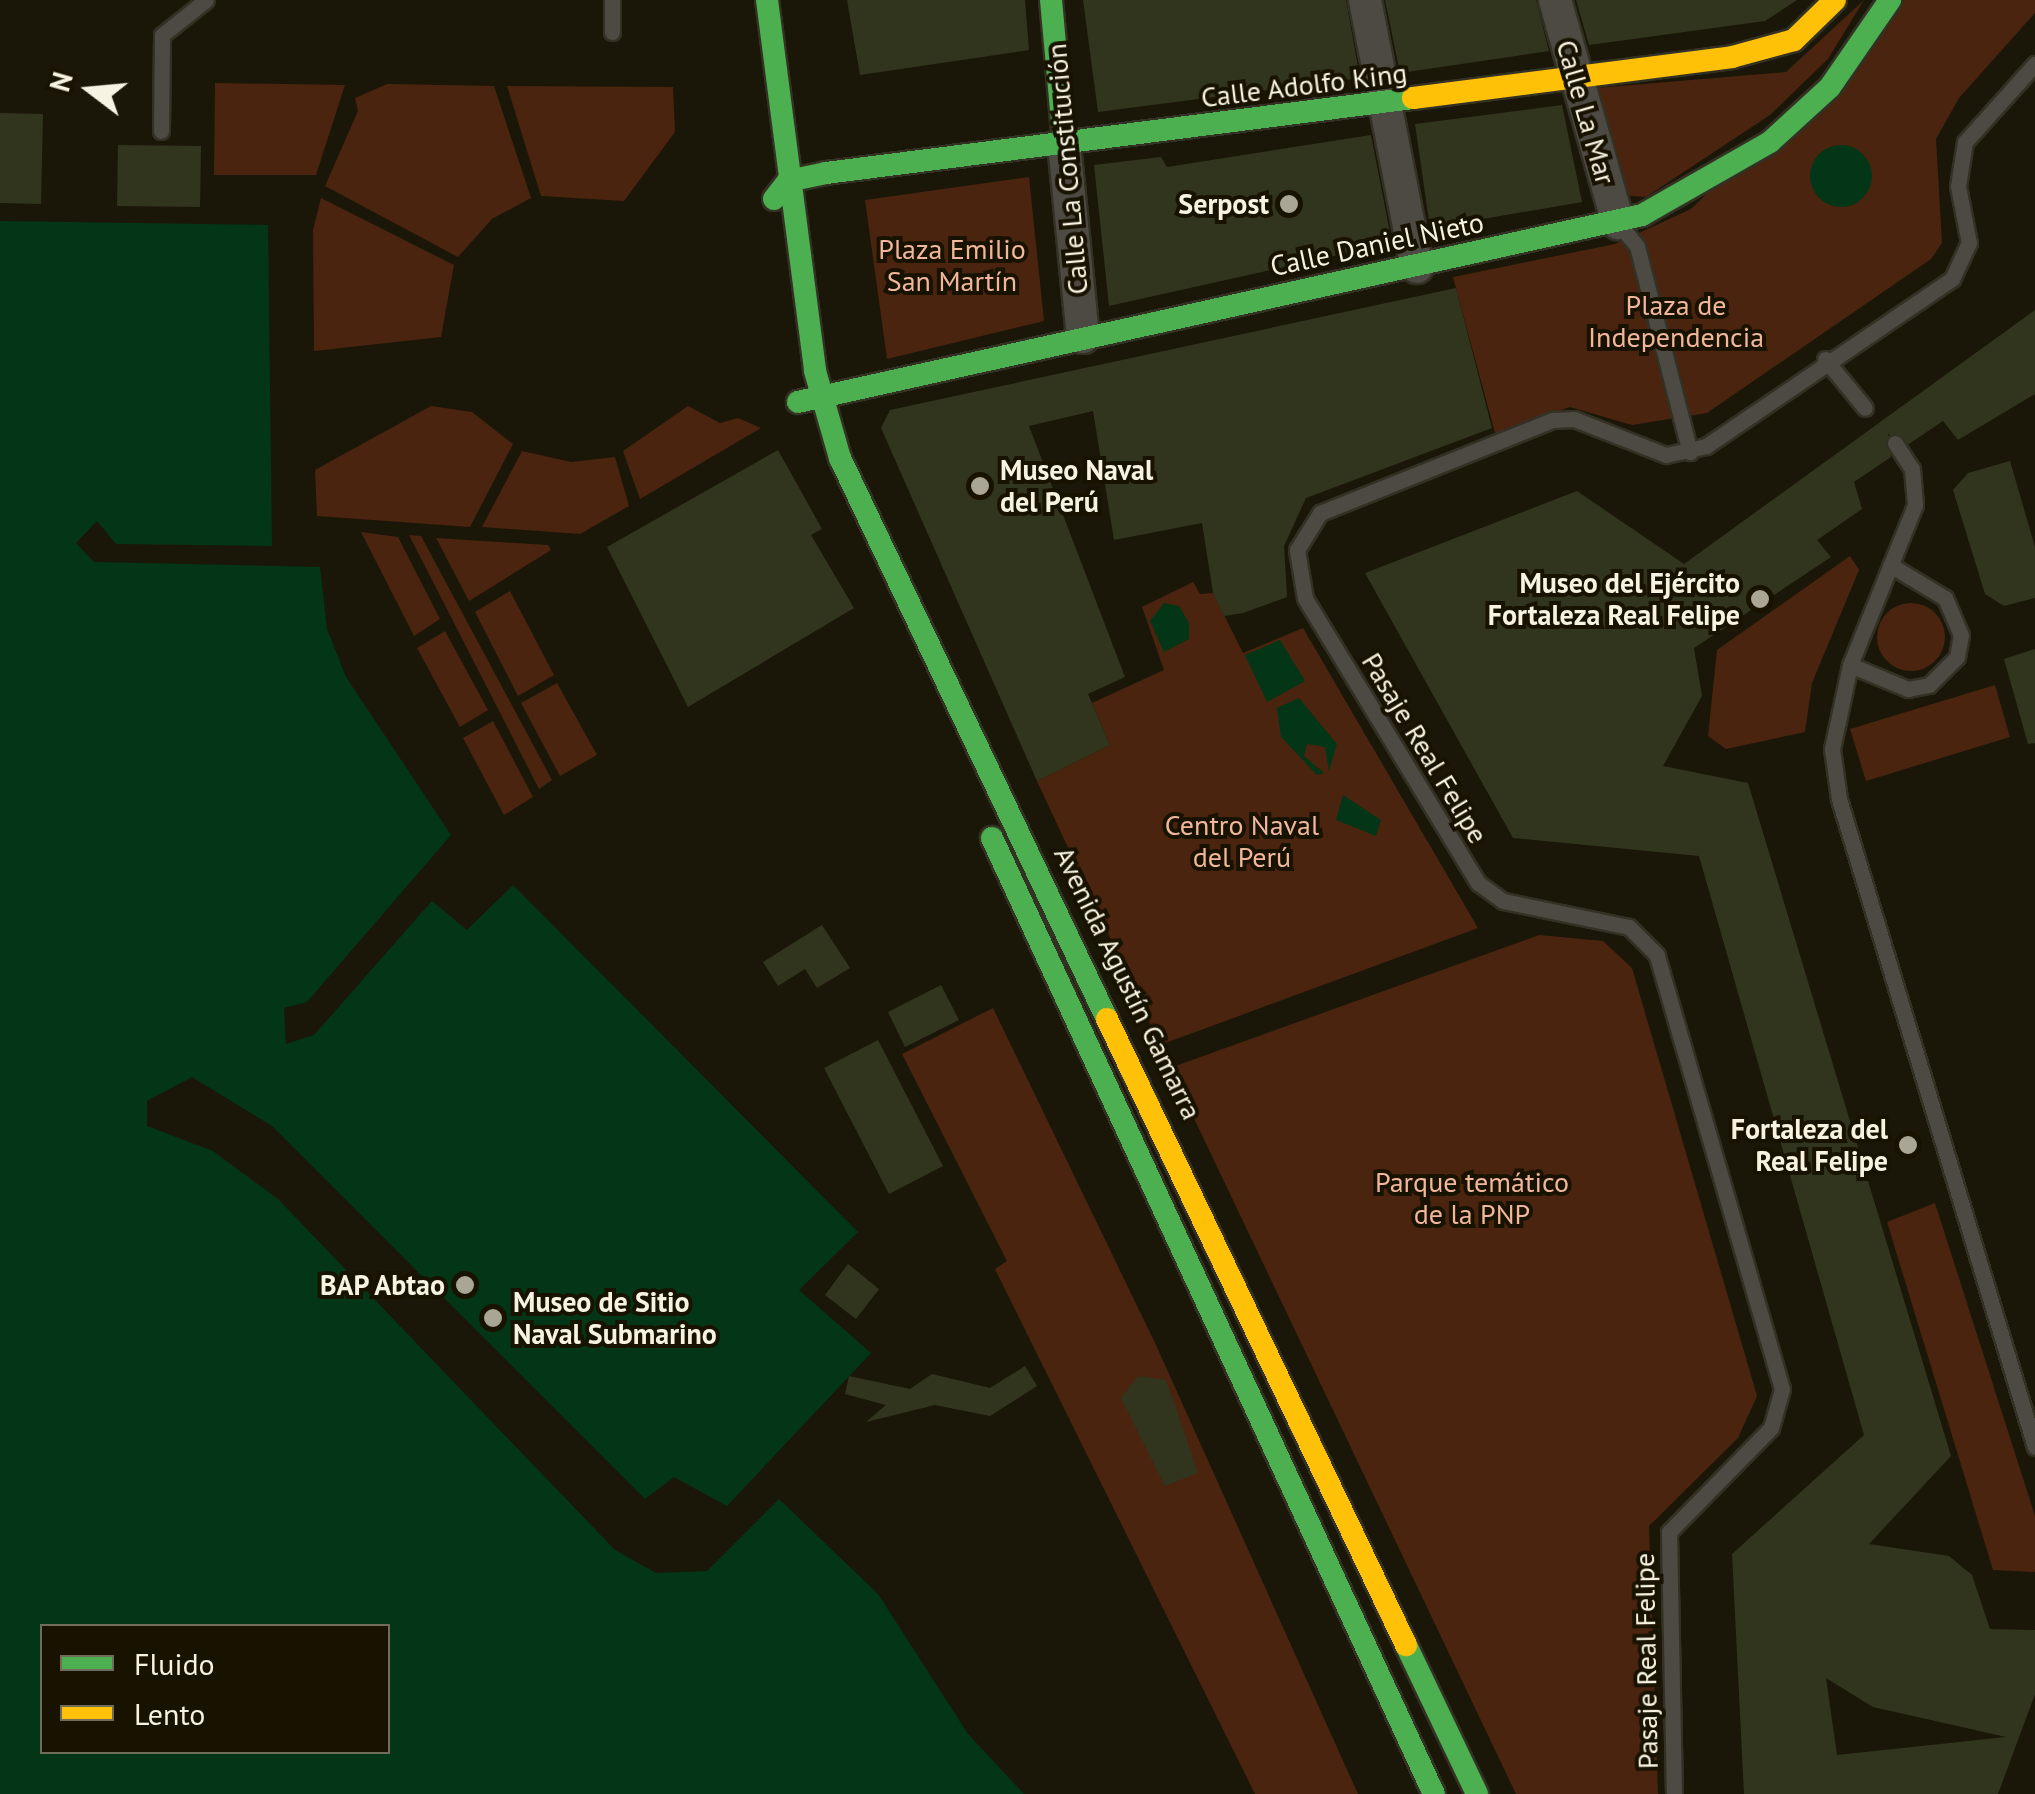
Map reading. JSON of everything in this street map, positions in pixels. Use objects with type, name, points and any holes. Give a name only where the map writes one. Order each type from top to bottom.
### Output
[{"type":"main road","points":[[744,0],[798,402],[852,542],[1434,1794]]},
{"type":"main road","name":"Avenida Agustín Gamarra","points":[[767,0],[822,397],[874,534],[1144,1082],[1477,1794]]},
{"type":"main road","name":"Calle La Constitución","points":[[1051,0],[1064,144]]},
{"type":"main road","name":"Calle Adolfo King","points":[[793,178],[1382,106],[1767,51],[1794,40],[1835,0]]},
{"type":"main road","name":"Calle Daniel Nieto","points":[[798,402],[1618,223],[1770,142],[1830,87],[1890,0]]},
{"type":"main road","points":[[774,201],[793,178]]},
{"type":"street","points":[[1365,0],[1382,106],[1417,266]]},
{"type":"street","name":"Calle La Mar","points":[[1555,0],[1574,80],[1618,223]]},
{"type":"street","name":"Calle La Constitución","points":[[1064,144],[1083,337]]},
{"type":"lane","points":[[160,131],[162,35],[206,0]]},
{"type":"lane","points":[[612,0],[612,32]]},
{"type":"lane","points":[[1618,223],[1637,246],[1690,452],[1964,264],[1970,243],[1958,186],[1966,142],[2035,64]]},
{"type":"lane","points":[[1825,360],[1865,408]]},
{"type":"lane","name":"Pasaje Real Felipe","points":[[1674,1794],[1669,1532],[1770,1428],[1782,1388],[1657,955],[1629,928],[1503,901],[1478,883],[1296,574],[1302,536],[1320,513],[1553,420],[1574,419],[1666,455],[1690,452]]},
{"type":"lane","points":[[1895,443],[1912,468],[1915,505],[1850,664],[1832,749],[1840,799],[2035,1447]]},
{"type":"lane","points":[[1850,664],[1908,689],[1929,684],[1957,656],[1959,625],[1945,598],[1890,564]]},
{"type":"green space","points":[[1864,0],[1828,59],[1770,115],[1646,197],[1618,195],[1596,88],[1786,72]]},
{"type":"green space","name":"Plaza de Independencia","points":[[1904,0],[2035,0],[2035,13],[1959,98],[1936,139],[1942,243],[1931,259],[1707,413],[1632,425],[1570,407],[1495,433],[1453,277],[1615,244],[1691,209]]},
{"type":"green space","points":[[215,83],[345,85],[316,175],[214,175]]},
{"type":"green space","points":[[387,84],[494,86],[531,198],[492,219],[458,257],[325,186],[358,111],[355,98]]},
{"type":"green space","points":[[507,86],[673,87],[675,132],[624,201],[541,196]]},
{"type":"green space","name":"Plaza Emilio San Martín","points":[[1029,177],[1044,321],[887,359],[865,200]]},
{"type":"green space","points":[[321,198],[454,265],[441,337],[314,351],[313,230]]},
{"type":"green space","points":[[431,406],[472,412],[513,444],[470,527],[317,516],[315,470]]},
{"type":"green space","points":[[688,406],[720,423],[738,418],[761,428],[640,499],[623,451]]},
{"type":"green space","points":[[522,451],[571,462],[615,457],[629,506],[580,534],[482,527]]},
{"type":"green space","points":[[361,532],[398,537],[440,619],[414,636]]},
{"type":"green space","points":[[409,535],[421,536],[552,780],[539,789]]},
{"type":"green space","points":[[436,538],[548,545],[551,550],[469,601]]},
{"type":"green space","points":[[1850,556],[1859,570],[1812,683],[1805,732],[1726,749],[1708,736],[1717,650]]},
{"type":"green space","name":"Centro Naval del Perú","points":[[1193,582],[1200,594],[1213,593],[1243,653],[1303,628],[1478,928],[1160,1045],[1037,781],[1110,745],[1092,703],[1164,670],[1142,607]]},
{"type":"green space","points":[[510,591],[554,675],[518,696],[475,612]]},
{"type":"green space","points":[[1911,603],[1924,605],[1935,613],[1943,624],[1943,650],[1935,661],[1924,669],[1911,671],[1898,669],[1887,661],[1879,650],[1877,637],[1879,624],[1887,613],[1898,605]]},
{"type":"green space","points":[[445,631],[488,710],[460,727],[417,648]]},
{"type":"green space","points":[[557,683],[597,755],[560,776],[521,703]]},
{"type":"green space","points":[[1995,685],[2010,737],[1866,781],[1850,729]]},
{"type":"green space","points":[[493,721],[533,797],[504,815],[463,738]]},
{"type":"green space","name":"Parque temático de la PNP","points":[[1539,935],[1603,941],[1632,968],[1757,1396],[1738,1438],[1649,1526],[1658,1794],[1516,1794],[1170,1068]]},
{"type":"green space","points":[[993,1008],[1156,1345],[1358,1794],[1255,1794],[995,1269],[1007,1261],[902,1054]]},
{"type":"green space","points":[[1935,1203],[2035,1516],[2035,1572],[1993,1570],[1887,1222]]},
{"type":"shaded area","points":[[1841,145],[1863,154],[1872,176],[1863,198],[1841,207],[1819,198],[1810,176],[1819,154]]},
{"type":"shaded area","points":[[0,221],[268,225],[272,546],[116,544],[97,521],[76,543],[94,562],[320,567],[327,629],[346,677],[451,835],[307,1002],[284,1008],[286,1044],[314,1035],[432,901],[467,930],[513,885],[858,1232],[799,1290],[871,1353],[727,1506],[674,1477],[645,1499],[272,1126],[192,1077],[147,1101],[147,1126],[213,1151],[278,1199],[615,1550],[656,1573],[707,1571],[779,1499],[878,1594],[968,1734],[1024,1794],[0,1794]]},
{"type":"shaded area","points":[[1164,603],[1179,606],[1189,623],[1189,639],[1164,652],[1150,621]]},
{"type":"shaded area","points":[[1280,640],[1305,681],[1267,702],[1245,655]]},
{"type":"shaded area","points":[[1299,698],[1337,744],[1329,771],[1325,747],[1307,744],[1304,756],[1324,773],[1317,775],[1281,737],[1277,708]]},
{"type":"shaded area","points":[[1343,795],[1381,820],[1376,836],[1336,820]]},
{"type":"building","points":[[847,0],[1025,0],[1029,50],[860,75]]},
{"type":"building","points":[[1083,0],[1346,0],[1360,78],[1098,112]]},
{"type":"building","points":[[1385,0],[1536,0],[1549,51],[1400,73]]},
{"type":"building","points":[[1576,0],[1797,0],[1765,21],[1589,45]]},
{"type":"building","points":[[1562,105],[1582,202],[1430,228],[1415,124]]},
{"type":"building","points":[[0,113],[43,114],[41,204],[0,203]]},
{"type":"building","name":"Serpost","points":[[1371,135],[1392,243],[1109,306],[1094,165],[1161,157],[1167,167]]},
{"type":"building","points":[[118,145],[201,146],[200,207],[117,206]]},
{"type":"building","points":[[1456,288],[1492,428],[1306,498],[1284,546],[1287,597],[1243,613],[1224,616],[1213,593],[1202,523],[1114,540],[1093,411],[1029,426],[1125,677],[1088,694],[1110,745],[1037,781],[881,428],[890,410]]},
{"type":"building","points":[[2035,310],[2035,394],[1958,440],[1943,421],[1909,444],[1888,434],[1891,457],[1854,482],[1862,509],[1817,540],[1831,557],[1694,648],[1702,696],[1663,766],[1748,783],[1951,1456],[1869,1544],[1949,1556],[1972,1575],[1990,1629],[2035,1630],[2035,1694],[1998,1794],[1744,1794],[1732,1554],[1864,1435],[1699,856],[1513,838],[1365,573],[1577,491],[1684,564]],"holes":[[[1826,1678],[1873,1707],[2006,1737],[1837,1755]]]},
{"type":"building","points":[[778,450],[822,529],[811,535],[854,608],[688,707],[607,547]]},
{"type":"building","points":[[2010,461],[2035,547],[2035,598],[2004,606],[1985,594],[1953,490],[1968,473]]},
{"type":"building","points":[[2035,649],[2035,743],[2028,744],[2004,659]]},
{"type":"building","points":[[822,925],[850,968],[817,988],[805,969],[778,986],[763,962]]},
{"type":"building","points":[[941,985],[959,1020],[905,1047],[888,1012]]},
{"type":"building","points":[[878,1040],[943,1166],[889,1194],[824,1068]]},
{"type":"building","points":[[848,1264],[879,1289],[856,1319],[825,1295]]},
{"type":"building","points":[[1025,1366],[1037,1386],[990,1416],[935,1405],[866,1422],[886,1405],[845,1394],[849,1376],[910,1389],[932,1374],[990,1388]]},
{"type":"building","points":[[1138,1376],[1166,1380],[1198,1473],[1165,1486],[1121,1398]]},
{"type":"traffic: fast","points":[[767,0],[815,371],[840,458],[1107,1019]]},
{"type":"traffic: fast","points":[[1051,0],[1064,144]]},
{"type":"traffic: fast","points":[[798,402],[1642,215],[1770,142],[1830,87],[1890,0]]},
{"type":"traffic: fast","points":[[774,199],[788,181],[826,173],[1413,98]]},
{"type":"traffic: fast","points":[[992,838],[1434,1794]]},
{"type":"traffic: fast","points":[[1406,1645],[1477,1794]]},
{"type":"traffic: slow","points":[[1413,98],[1732,57],[1794,40],[1835,0]]},
{"type":"traffic: slow","points":[[1107,1019],[1406,1645]]},
{"type":"place","name":"Serpost","points":[[1289,204]]},
{"type":"place","name":"Museo Naval del Perú","points":[[980,486]]},
{"type":"place","name":"Museo del Ejército Fortaleza Real Felipe","points":[[1760,599]]},
{"type":"place","name":"Fortaleza del Real Felipe","points":[[1908,1145]]},
{"type":"place","name":"BAP Abtao","points":[[465,1285]]},
{"type":"place","name":"Museo de Sitio Naval Submarino","points":[[493,1318]]}]
